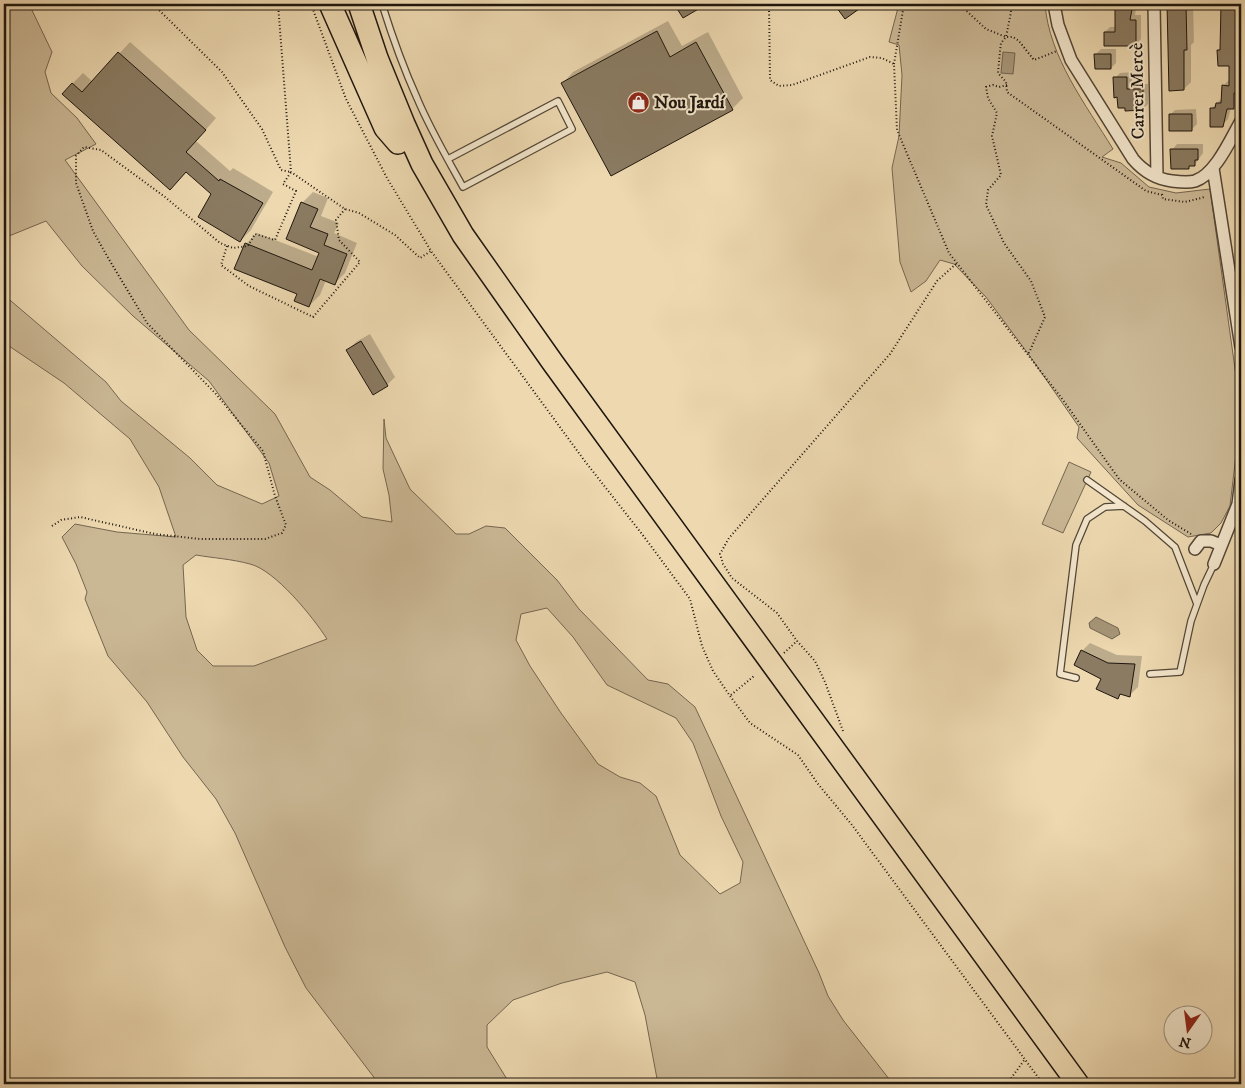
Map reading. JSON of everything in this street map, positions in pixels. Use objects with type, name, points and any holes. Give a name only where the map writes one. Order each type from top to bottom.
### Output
[{"type":"highway","points":[[330,4],[386,128],[405,142]]},
{"type":"highway","points":[[345,4],[364,63],[405,142],[422,164],[488,274],[1078,1084]]},
{"type":"highway","points":[[358,4],[405,142],[430,206],[452,242],[478,281],[1062,1084]]},
{"type":"highway","points":[[367,4],[385,57],[409,116],[405,142]]},
{"type":"street","points":[[1054,4],[1058,25],[1071,60],[1133,159],[1147,172],[1161,178],[1186,182],[1195,181],[1203,177],[1213,168],[1241,121]]},
{"type":"street","name":"Carrer Mercè","points":[[1154,4],[1161,178]]},
{"type":"street","points":[[1213,168],[1241,347]]},
{"type":"street","points":[[1214,564],[1240,504],[1241,480]]},
{"type":"street","points":[[1198,545],[1211,541],[1221,545]]},
{"type":"lane","points":[[382,4],[396,47],[417,98],[448,159],[463,187],[572,129],[558,101],[448,159]]},
{"type":"lane","points":[[1087,480],[1145,521],[1175,547],[1197,604]]},
{"type":"lane","points":[[1076,678],[1060,674],[1076,545],[1087,519],[1106,507],[1124,506]]},
{"type":"lane","points":[[1150,674],[1180,672],[1191,621],[1214,564]]},
{"type":"path","points":[[151,4],[222,72],[262,129],[281,170],[291,172],[345,209],[359,213],[395,235],[420,258],[431,252]]},
{"type":"path","points":[[52,526],[60,520],[80,517],[155,534],[200,539],[265,539],[282,533],[286,525],[275,496],[263,451],[216,394],[146,323],[94,231],[76,183],[76,156],[84,147],[101,150],[165,196],[220,243],[233,248],[248,246],[255,234],[275,240],[296,191],[283,184],[291,172],[278,4]]},
{"type":"path","points":[[311,4],[346,99],[387,178],[431,252],[584,460],[690,599],[702,646],[713,671],[750,723],[798,755],[818,784],[852,825],[1043,1084]]},
{"type":"path","points":[[769,4],[770,80],[779,86],[792,85],[870,57],[882,58],[894,64]]},
{"type":"path","points":[[904,4],[894,64],[897,130],[919,179],[934,220],[950,253],[1119,479],[1198,545]]},
{"type":"path","points":[[959,4],[986,28],[1006,37],[1013,37],[1019,40],[1034,60],[1066,47]]},
{"type":"path","points":[[1010,4],[1011,12],[1006,37],[1001,43],[998,73],[1007,85],[1007,92],[1146,191],[1162,194]]},
{"type":"path","points":[[1007,85],[986,87],[988,98],[997,113],[992,136],[1001,175],[988,190],[986,205],[1004,243],[1031,280],[1045,317],[1028,355]]},
{"type":"path","points":[[1161,178],[1163,199],[1185,202],[1199,200],[1217,193]]},
{"type":"path","points":[[228,246],[221,265],[249,286],[313,317],[360,262],[339,240],[336,220],[345,209]]},
{"type":"path","points":[[780,656],[796,640],[777,613],[732,578],[723,564],[720,554],[729,538],[890,354],[937,281],[958,263]]},
{"type":"path","points":[[730,696],[754,676]]},
{"type":"path","points":[[1007,1084],[1025,1059]]},
{"type":"shaded area","points":[[4,4],[29,4],[52,52],[45,72],[51,93],[77,118],[96,144],[65,160],[189,330],[275,414],[310,477],[330,490],[362,517],[392,522],[389,495],[383,469],[384,419],[386,438],[410,489],[456,534],[469,534],[486,526],[505,528],[557,580],[579,609],[648,680],[668,684],[695,707],[828,996],[843,1020],[893,1084],[658,1084],[645,1015],[635,982],[607,972],[562,983],[513,1000],[487,1025],[487,1047],[510,1084],[379,1084],[306,988],[285,947],[235,833],[216,799],[183,757],[147,702],[108,656],[85,599],[87,592],[76,564],[62,537],[75,524],[117,532],[176,537],[159,487],[130,439],[64,383],[9,346],[4,347],[4,295],[106,382],[121,401],[190,458],[217,485],[262,504],[279,496],[269,463],[209,381],[133,316],[82,266],[46,221],[4,238]],"holes":[[[196,555],[243,562],[260,568],[271,575],[293,596],[327,639],[254,666],[213,666],[197,650],[186,617],[183,565]],[[547,608],[573,637],[607,685],[676,718],[693,743],[721,816],[743,862],[740,883],[720,894],[680,855],[656,796],[640,783],[620,777],[598,764],[561,713],[530,666],[516,640],[521,614]]]},
{"type":"shaded area","points":[[899,4],[1045,4],[1048,24],[1061,62],[1070,80],[1113,149],[1102,157],[1121,163],[1149,187],[1176,193],[1210,189],[1241,412],[1230,506],[1221,523],[1211,533],[1188,537],[1138,505],[1077,438],[1079,427],[1029,355],[986,297],[954,264],[940,260],[926,281],[911,292],[900,262],[892,168],[899,136],[902,75],[899,45],[889,42]]},
{"type":"shaded area","points":[[1003,52],[1015,53],[1013,74],[1001,73]]},
{"type":"shaded area","points":[[1069,462],[1091,472],[1063,533],[1042,524]]},
{"type":"shaded area","points":[[1096,617],[1118,628],[1120,634],[1112,639],[1090,628],[1089,623]]},
{"type":"building","points":[[674,4],[707,4],[683,18]]},
{"type":"building","points":[[834,4],[866,4],[845,19]]},
{"type":"building","points":[[1115,4],[1133,4],[1130,20],[1136,20],[1136,46],[1104,46],[1104,32],[1115,32]]},
{"type":"building","points":[[1167,4],[1186,4],[1187,50],[1184,50],[1184,90],[1169,91]]},
{"type":"building","points":[[1221,4],[1241,4],[1241,93],[1234,93],[1234,109],[1227,109],[1223,127],[1210,127],[1210,108],[1215,108],[1216,103],[1221,103],[1222,85],[1229,86],[1229,66],[1218,66],[1217,50],[1220,50]]},
{"type":"building","points":[[657,31],[670,57],[696,42],[733,110],[611,176],[561,83]]},
{"type":"building","points":[[118,52],[206,130],[186,152],[219,181],[220,179],[263,203],[240,242],[198,217],[211,194],[186,172],[170,190],[62,94],[72,83],[82,92]]},
{"type":"building","points":[[1094,54],[1111,54],[1111,69],[1095,69]]},
{"type":"building","points":[[1113,77],[1127,77],[1127,89],[1143,89],[1143,110],[1125,111],[1125,108],[1118,108],[1117,97],[1114,98]]},
{"type":"building","points":[[1169,114],[1192,114],[1192,131],[1169,131]]},
{"type":"building","points":[[1170,149],[1198,149],[1198,160],[1195,160],[1195,166],[1189,166],[1189,169],[1171,169]]},
{"type":"building","points":[[301,202],[318,209],[310,227],[328,234],[324,245],[347,254],[335,285],[320,279],[309,307],[294,301],[297,294],[234,269],[245,243],[312,270],[319,253],[286,239]]},
{"type":"building","points":[[361,341],[388,386],[373,395],[346,350]]},
{"type":"building","points":[[1081,650],[1108,663],[1135,664],[1130,697],[1120,694],[1118,699],[1096,689],[1101,679],[1074,665]]},
{"type":"place","name":"Nou Jardí","points":[[638,103]]}]
